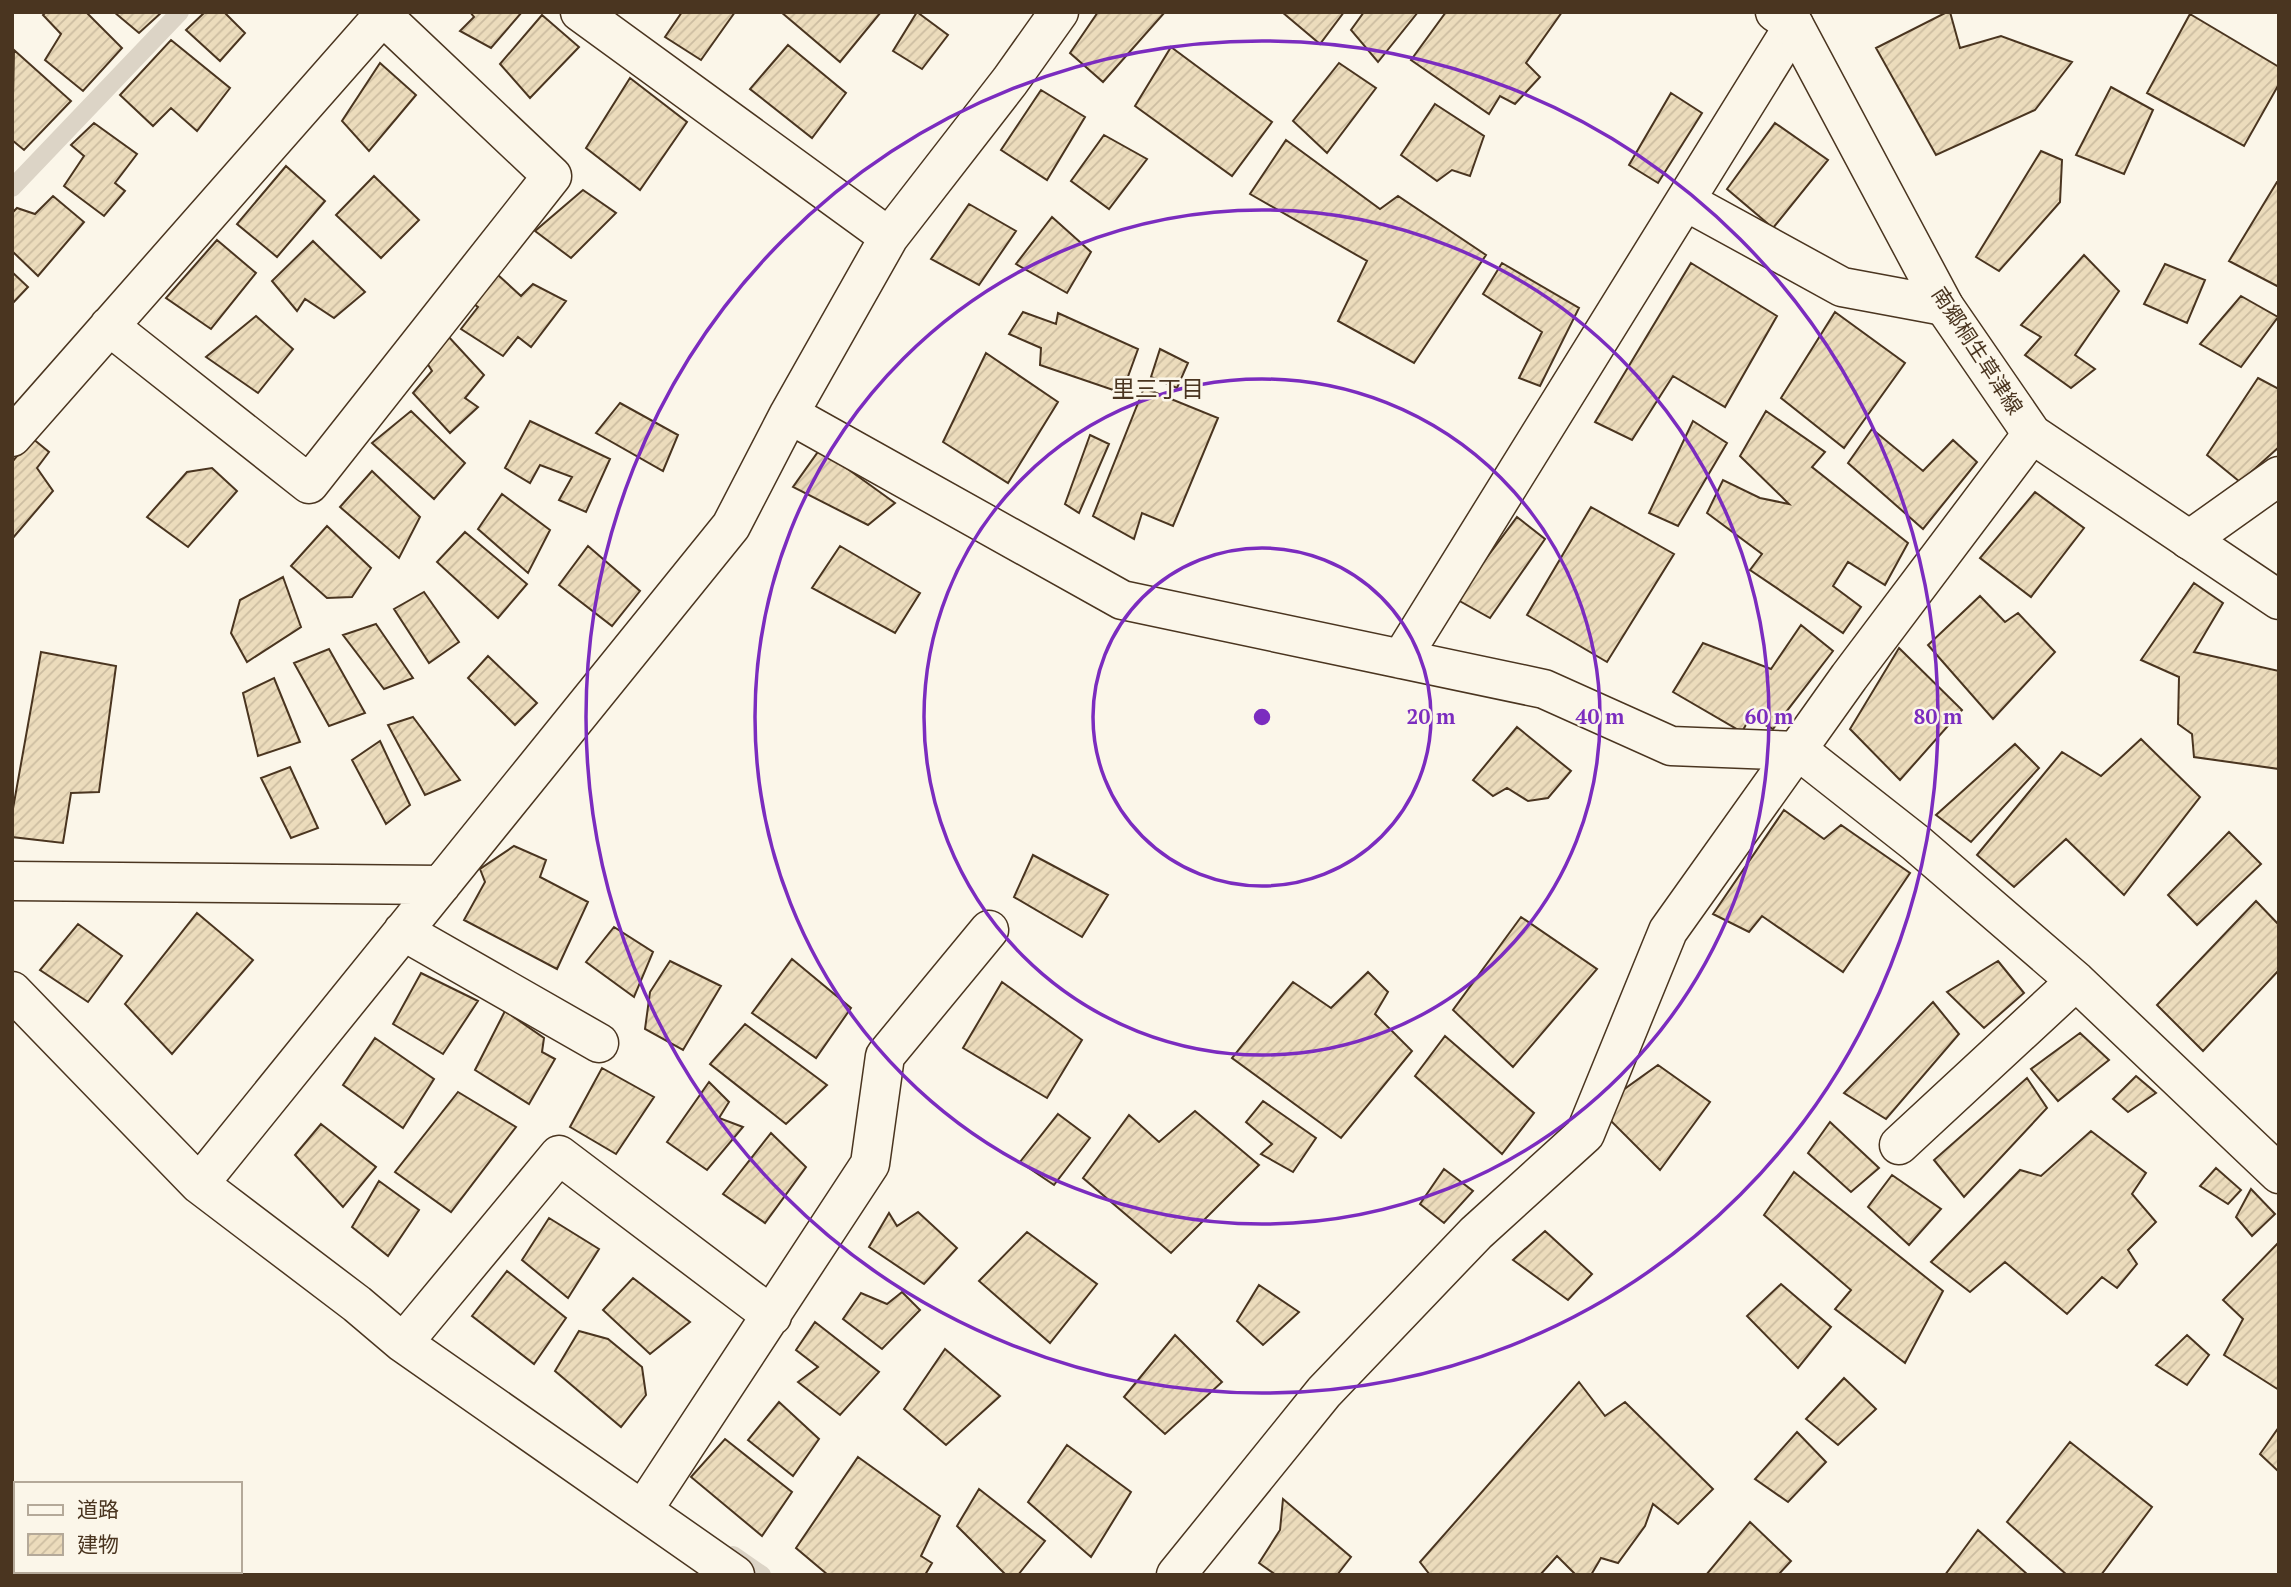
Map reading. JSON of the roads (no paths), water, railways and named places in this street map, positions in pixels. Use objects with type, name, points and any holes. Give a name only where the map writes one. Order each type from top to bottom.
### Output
[{"type":"street","points":[[580,12],[889,237]]},
{"type":"street","points":[[199,1184],[731,526],[789,414],[889,237],[1010,81],[1059,12]]},
{"type":"street","points":[[12,437],[109,326],[384,14],[552,176],[309,484],[109,326]]},
{"type":"street","points":[[1401,659],[1687,202],[1785,19]]},
{"type":"street","name":"南郷桐生草津線","points":[[1785,19],[1944,306],[2032,434],[2279,600]]},
{"type":"street","points":[[1687,202],[1842,287],[1944,306]]},
{"type":"street","points":[[789,414],[1122,600],[1544,689],[1671,746],[1799,751],[1916,844],[2076,981],[2279,1174]]},
{"type":"street","points":[[1176,1575],[1324,1392],[1476,1233],[1585,1134],[1668,931],[1799,751],[1849,677],[2032,434]]},
{"type":"street","points":[[2189,540],[2279,476]]},
{"type":"street","points":[[12,881],[441,885]]},
{"type":"street","points":[[643,1510],[870,1164],[885,1056],[989,930]]},
{"type":"street","points":[[403,931],[600,1043]]},
{"type":"street","points":[[1899,1145],[2076,981]]},
{"type":"street","points":[[12,991],[199,1184],[357,1304],[403,1343],[736,1575]]},
{"type":"street","points":[[403,1343],[559,1155],[772,1316]]},
{"type":"waterway","points":[[12,188],[180,12]]},
{"type":"waterway","points":[[733,1555],[762,1575]]},
{"type":"district","name":"里三丁目","points":[[1158,389]]}]
